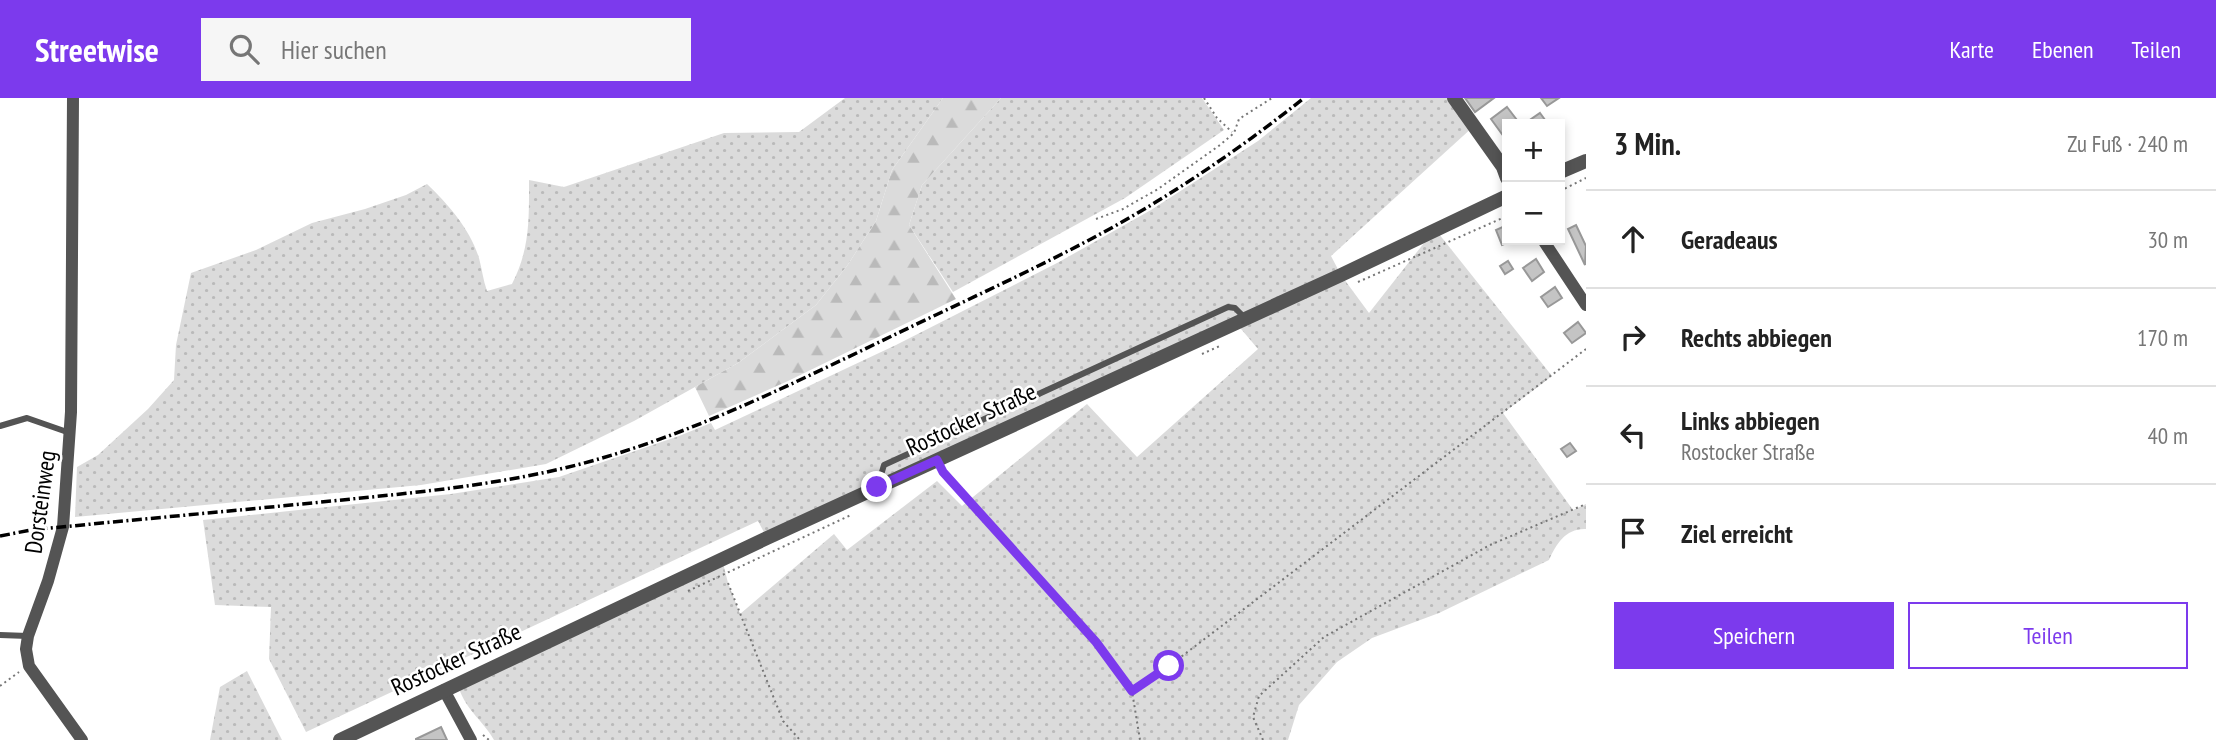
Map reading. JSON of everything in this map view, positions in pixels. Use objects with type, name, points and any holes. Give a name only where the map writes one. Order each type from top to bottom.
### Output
[{"type":"street","name":"Dorsteinweg","points":[[29,666],[26,649],[28,636],[63,527],[71,412],[73,98]]},
{"type":"street","points":[[1454,98],[1502,166]]},
{"type":"street","points":[[1565,170],[1586,160]]},
{"type":"street","name":"Rostocker Straße","points":[[340,740],[877,487],[1502,198]]},
{"type":"street","points":[[1546,245],[1586,305]]},
{"type":"street","points":[[29,666],[82,740]]},
{"type":"street","points":[[444,690],[471,740]]},
{"type":"lane","points":[[877,487],[884,465],[1228,307],[1235,308],[1245,318]]},
{"type":"lane","points":[[0,426],[27,418],[70,433]]},
{"type":"lane","points":[[0,635],[28,636]]},
{"type":"path","points":[[1204,98],[1217,118],[1234,133]]},
{"type":"path","points":[[1096,219],[1123,209],[1158,189],[1220,145],[1234,133],[1239,119],[1272,98]]},
{"type":"path","points":[[1565,188],[1586,178]]},
{"type":"path","points":[[1352,285],[1502,218]]},
{"type":"path","points":[[1201,354],[1224,344]]},
{"type":"path","points":[[1132,691],[1192,649],[1586,349]]},
{"type":"path","points":[[937,460],[943,472],[1096,642],[1132,691],[1140,740]]},
{"type":"path","points":[[1263,740],[1253,717],[1259,696],[1324,637],[1490,545],[1586,504]]},
{"type":"path","points":[[684,593],[856,513]]},
{"type":"path","points":[[728,583],[783,721],[800,740]]},
{"type":"path","points":[[0,686],[29,666]]},
{"type":"green space","points":[[845,98],[943,98],[892,170],[876,221],[847,266],[816,305],[738,363],[634,421],[546,464],[421,485],[75,517],[77,467],[98,455],[148,409],[174,380],[176,345],[191,273],[256,250],[312,223],[365,209],[406,195],[427,184],[450,209],[470,237],[479,258],[487,291],[512,284],[518,271],[527,234],[529,180],[564,187],[724,133],[799,132]]},
{"type":"green space","points":[[943,98],[1001,98],[922,185],[909,225],[956,299],[788,381],[709,416],[695,387],[738,363],[816,305],[847,266],[876,221],[892,170]]},
{"type":"green space","points":[[1001,98],[1202,98],[1224,130],[1125,198],[953,292],[909,225],[922,185]]},
{"type":"green space","points":[[1311,98],[1454,98],[1474,126],[1331,256],[1341,275],[1369,313],[1435,229],[1552,376],[1503,413],[1573,510],[1586,504],[1586,529],[1567,534],[1549,560],[1439,613],[1372,638],[1337,662],[1299,705],[1288,740],[494,740],[464,700],[458,684],[722,559],[740,614],[834,534],[847,550],[937,481],[962,506],[1087,404],[1137,457],[1258,349],[1236,323],[767,538],[758,521],[306,732],[269,659],[271,607],[215,605],[203,520],[451,494],[559,477],[711,423],[715,430],[896,345],[1059,262],[1151,210],[1258,141]]},
{"type":"green space","points":[[247,671],[282,740],[210,740],[220,687]]},
{"type":"building","points":[[1465,98],[1494,98],[1475,112]]},
{"type":"building","points":[[1541,98],[1559,98],[1547,106]]},
{"type":"building","points":[[1507,107],[1516,119],[1502,119],[1502,134],[1491,119]]},
{"type":"building","points":[[1540,113],[1544,119],[1531,119]]},
{"type":"building","points":[[1576,225],[1586,246],[1585,265],[1568,229]]},
{"type":"building","points":[[1502,227],[1502,245],[1496,230]]},
{"type":"building","points":[[1536,259],[1544,272],[1532,281],[1523,268]]},
{"type":"building","points":[[1508,261],[1513,269],[1505,274],[1500,266]]},
{"type":"building","points":[[1555,287],[1562,298],[1548,307],[1541,297]]},
{"type":"building","points":[[1578,322],[1586,333],[1572,343],[1564,333]]},
{"type":"building","points":[[1570,443],[1576,451],[1567,457],[1561,449]]},
{"type":"building","points":[[441,727],[447,740],[416,740],[416,739]]},
{"type":"railway","points":[[0,536],[31,530],[460,487],[584,463],[675,434],[764,397],[1078,246],[1181,186],[1256,135],[1304,98]]},
{"type":"route","points":[[877,487],[937,460],[943,472],[1096,642],[1132,691],[1169,666]]}]
